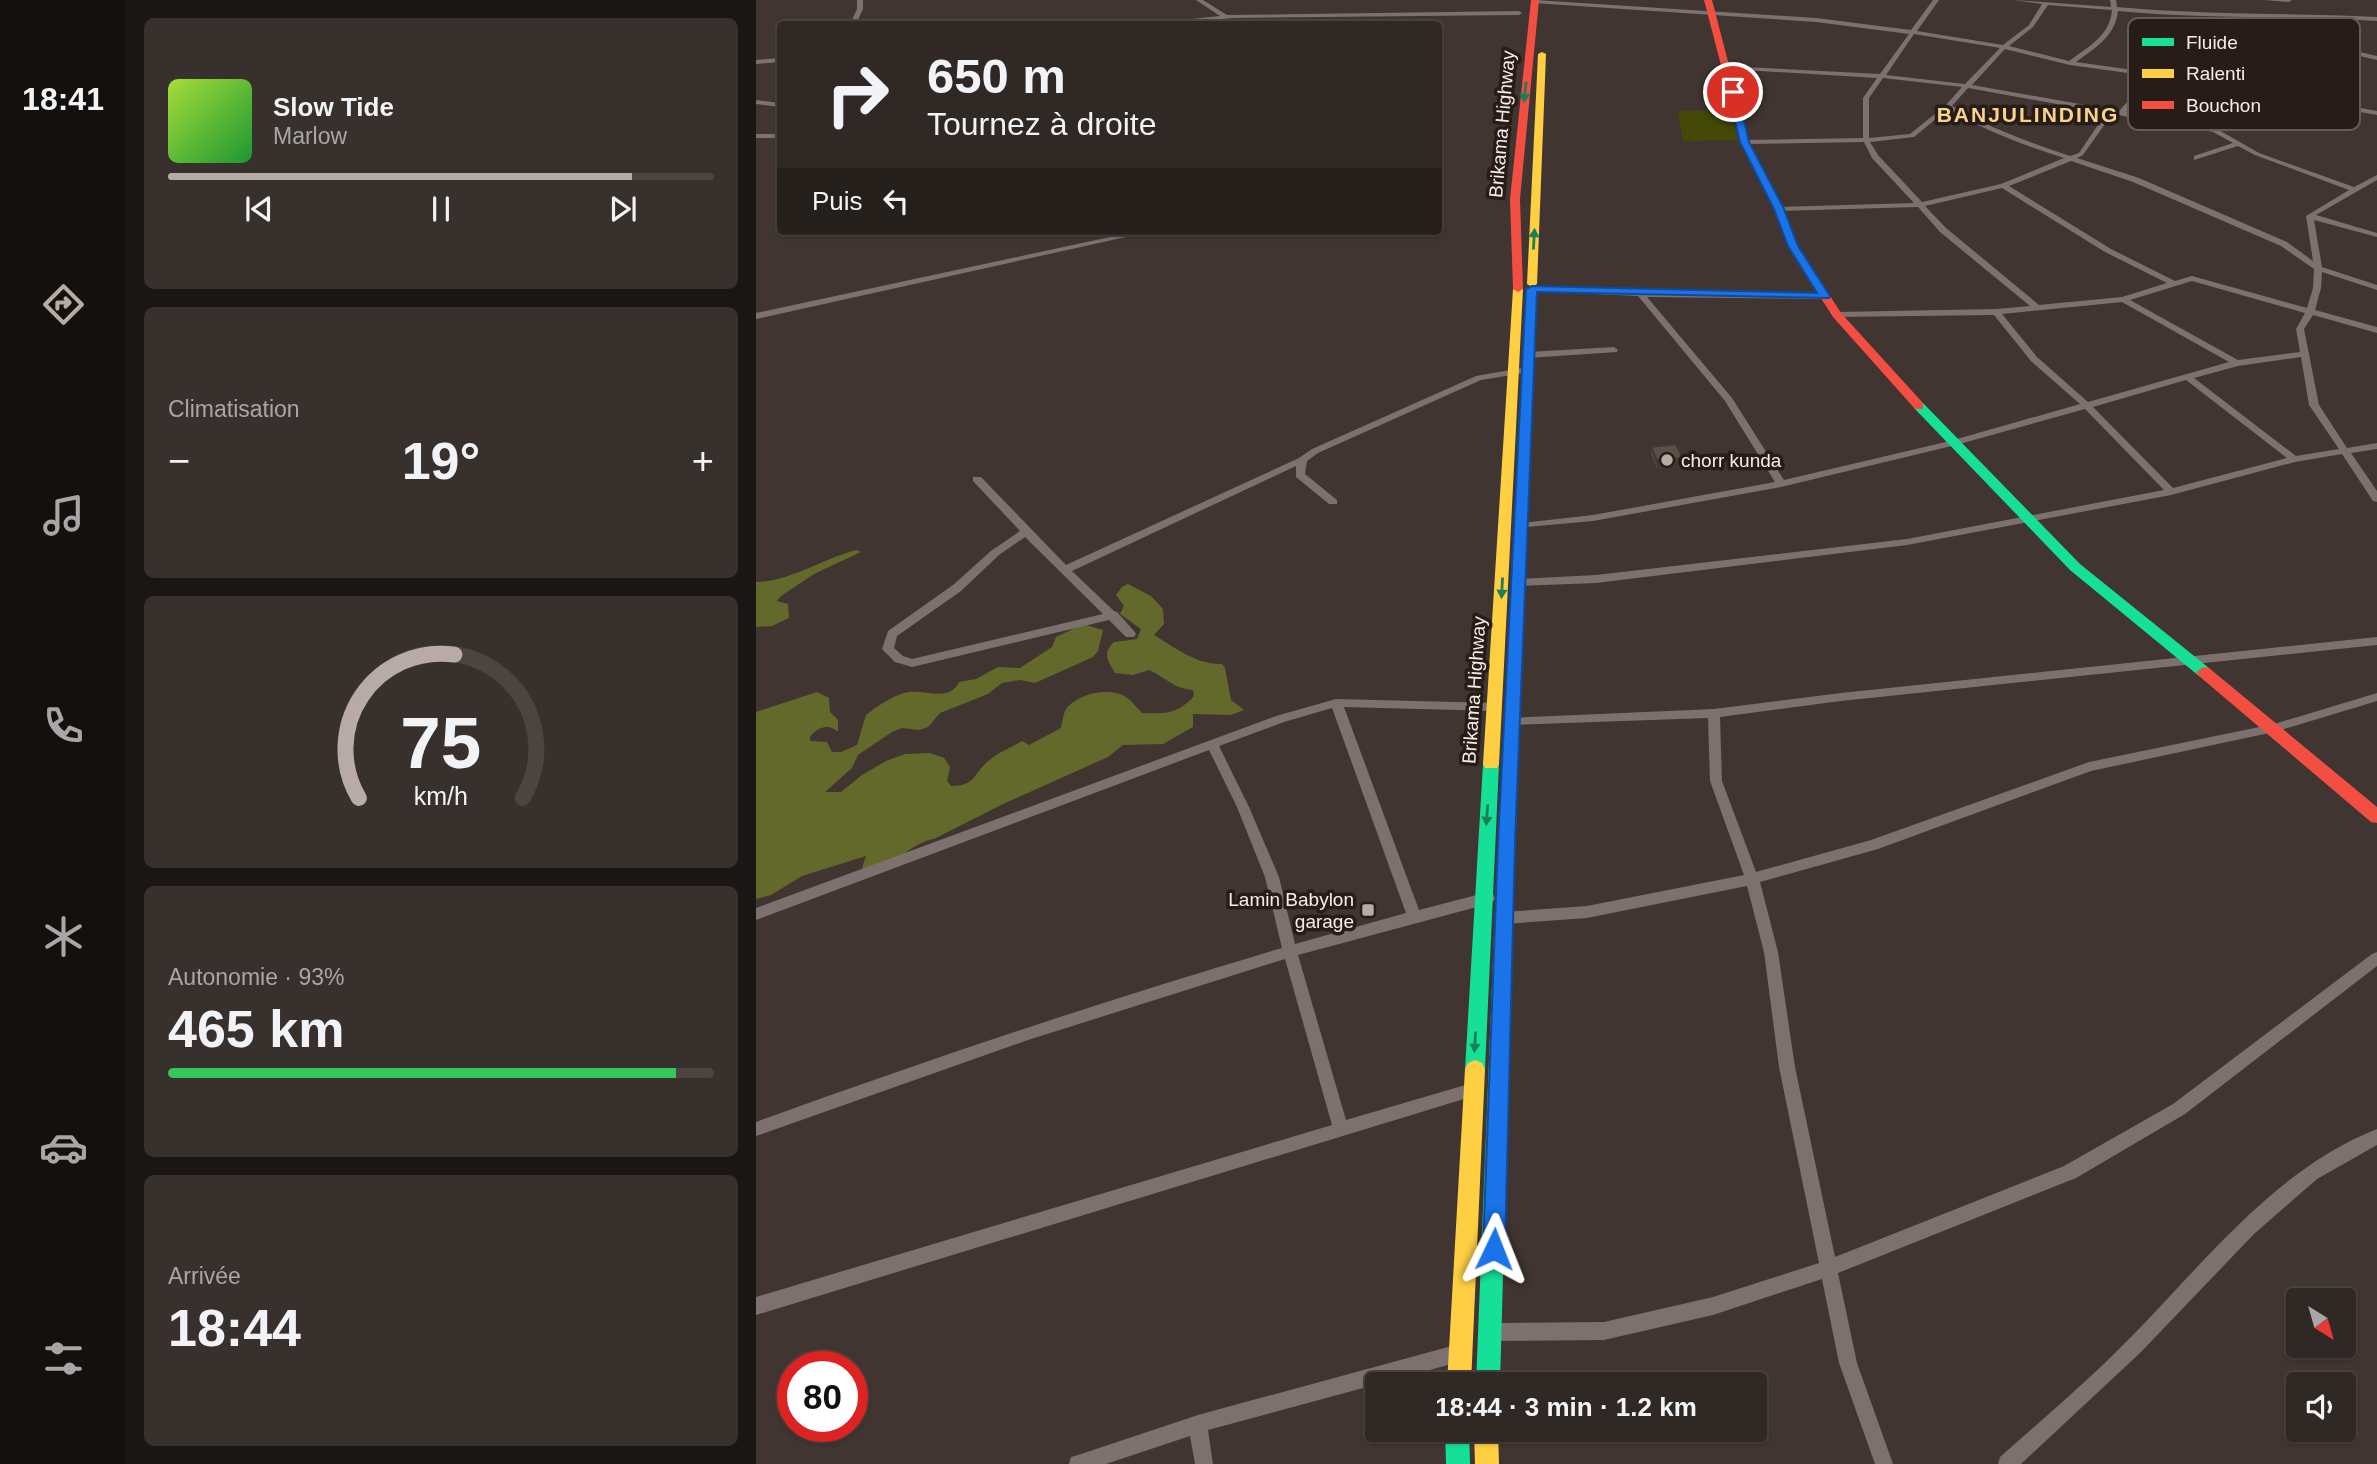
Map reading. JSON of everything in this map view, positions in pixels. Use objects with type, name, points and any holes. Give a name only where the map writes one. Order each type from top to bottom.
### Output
[{"type":"main road","name":"Brikama Highway","points":[[1459,1372],[1472,1090],[1495,707],[1523,365],[1532,289],[1540,1]]},
{"type":"main road","name":"Brikama Highway","points":[[1489,1372],[1506,842],[1521,526],[1523,365],[1516,199],[1540,1]]},
{"type":"main road","points":[[1709,6],[1745,142],[1779,209],[1793,246],[1837,315],[1953,443],[2030,518],[2075,567],[2274,728],[2377,817]]},
{"type":"main road","points":[[1486,843],[1506,842]]},
{"type":"main road","points":[[1457,1442],[1458,1464]]},
{"type":"main road","points":[[1486,1442],[1487,1464]]},
{"type":"street","points":[[854,21],[860,9],[860,0]]},
{"type":"street","points":[[1199,0],[1226,17]]},
{"type":"street","points":[[1936,0],[1866,98],[1866,140],[1875,156],[1943,230],[2037,308]]},
{"type":"street","points":[[2016,0],[2116,9],[2351,18]]},
{"type":"street","points":[[2070,63],[2108,36],[2115,24],[2116,9],[2113,0]]},
{"type":"street","points":[[2267,0],[2289,0]]},
{"type":"street","points":[[1540,1],[1709,6],[1911,32],[2004,47],[2070,63],[2128,72]]},
{"type":"street","points":[[1745,142],[1866,140],[1912,136],[1948,106],[2004,47],[2031,26],[2046,2]]},
{"type":"street","points":[[1181,21],[1226,17],[1519,13]]},
{"type":"street","points":[[756,62],[777,60]]},
{"type":"street","points":[[1727,67],[1881,76],[1967,86],[2128,113]]},
{"type":"street","points":[[756,102],[777,105]]},
{"type":"street","points":[[2122,112],[2128,105]]},
{"type":"street","points":[[1948,106],[1995,131],[2136,180],[2284,244],[2318,268],[2377,288]]},
{"type":"street","points":[[1779,209],[1920,205],[2003,186],[2081,154],[2111,111]]},
{"type":"street","points":[[2215,130],[2257,154],[2354,190]]},
{"type":"street","points":[[756,136],[777,136]]},
{"type":"street","points":[[2197,158],[2239,143]]},
{"type":"street","points":[[2310,216],[2377,177]]},
{"type":"street","points":[[2003,186],[2114,257],[2174,284]]},
{"type":"street","points":[[2310,216],[2320,276],[2312,311],[2300,329],[2314,405],[2377,499]]},
{"type":"street","points":[[2310,216],[2377,235]]},
{"type":"street","points":[[756,316],[1131,235]]},
{"type":"street","points":[[1837,315],[1996,312],[2037,308],[2123,299],[2192,278],[2377,330]]},
{"type":"street","points":[[1532,289],[1640,294],[1825,296]]},
{"type":"street","points":[[1640,294],[1729,400],[1781,484]]},
{"type":"street","points":[[2123,299],[2237,363]]},
{"type":"street","points":[[1996,312],[2034,359],[2086,405],[2171,492]]},
{"type":"street","points":[[1066,569],[1302,460],[1315,451],[1479,378],[1523,365],[1614,349]]},
{"type":"street","points":[[1521,526],[1593,518],[1781,484],[1953,443],[2237,363],[2303,354]]},
{"type":"street","points":[[2187,377],[2294,459]]},
{"type":"street","points":[[1518,583],[1597,579],[1907,542],[2171,492],[2294,459],[2377,446]]},
{"type":"street","points":[[1302,460],[1300,475],[1333,502]]},
{"type":"street","points":[[977,479],[1026,532],[1130,634]]},
{"type":"street","points":[[1026,532],[995,553],[957,588],[892,634],[888,649],[899,659],[912,663],[1113,615]]},
{"type":"street","points":[[1512,722],[1714,713],[1841,697],[2377,641]]},
{"type":"street","points":[[1504,918],[1587,912],[1752,878],[1873,845],[2089,767],[2274,728],[2377,697]]},
{"type":"street","points":[[756,914],[1280,719],[1336,703],[1495,707]]},
{"type":"street","points":[[1336,703],[1414,916]]},
{"type":"street","points":[[1714,713],[1716,781],[1752,878],[1771,952],[1787,1067],[1848,1363],[1884,1464]]},
{"type":"street","points":[[1212,744],[1243,807],[1272,877],[1290,951],[1341,1129]]},
{"type":"street","points":[[756,1129],[900,1076],[1290,951],[1505,894]]},
{"type":"street","points":[[1491,1332],[1604,1331],[1713,1306],[1828,1268],[2070,1172],[2179,1109],[2377,957]]},
{"type":"street","points":[[756,1306],[1472,1090]]},
{"type":"street","points":[[2007,1464],[2134,1347],[2248,1228],[2311,1173],[2377,1137]]},
{"type":"street","points":[[1078,1464],[1198,1424],[1460,1353]]},
{"type":"street","points":[[1198,1424],[1204,1464]]},
{"type":"green space","points":[[1678,111],[1731,111],[1738,140],[1683,141]]},
{"type":"green space","points":[[857,550],[861,552],[814,574],[781,596],[777,601],[788,604],[789,618],[772,626],[756,627],[756,582],[794,574]]},
{"type":"green space","points":[[1128,584],[1151,596],[1163,609],[1164,624],[1154,635],[1204,662],[1222,664],[1231,700],[1244,710],[1231,715],[1193,714],[1193,727],[1163,744],[1123,745],[1108,757],[925,841],[881,866],[862,868],[866,856],[802,876],[771,895],[756,899],[756,712],[817,692],[829,698],[830,712],[838,720],[838,732],[823,727],[810,737],[810,741],[827,742],[832,752],[841,752],[857,745],[866,715],[894,697],[911,692],[949,692],[955,689],[959,682],[976,679],[998,667],[1020,668],[1052,647],[1056,637],[1077,627],[1086,625],[1103,630],[1098,651],[1093,657],[1035,683],[1020,680],[1002,683],[988,694],[940,713],[928,727],[919,730],[902,728],[892,732],[858,755],[852,768],[825,792],[841,792],[862,775],[905,754],[930,753],[944,758],[950,767],[947,781],[951,786],[965,784],[999,753],[1022,741],[1029,745],[1061,728],[1065,711],[1084,696],[1111,692],[1128,699],[1142,713],[1158,713],[1177,710],[1194,696],[1193,690],[1175,685],[1149,670],[1133,675],[1115,673],[1110,665],[1107,653],[1110,646],[1114,642],[1137,639],[1141,629],[1120,614],[1124,606],[1116,595]]},
{"type":"building","points":[[1676,444],[1683,458],[1657,461],[1651,447]]},
{"type":"traffic: fast","points":[[1919,406],[2075,567],[2204,672]]},
{"type":"traffic: fast","points":[[1475,1069],[1491,764]]},
{"type":"traffic: fast","points":[[1488,1372],[1505,884]]},
{"type":"traffic: fast","points":[[1457,1442],[1458,1464]]},
{"type":"traffic: slow","points":[[1532,284],[1542,54]]},
{"type":"traffic: slow","points":[[1491,764],[1518,289]]},
{"type":"traffic: slow","points":[[1505,884],[1524,442]]},
{"type":"traffic: slow","points":[[1460,1372],[1475,1069]]},
{"type":"traffic: slow","points":[[1486,1442],[1487,1464]]},
{"type":"traffic: jam","points":[[1518,289],[1515,199],[1535,0]]},
{"type":"traffic: jam","points":[[1708,0],[1745,142],[1779,209],[1793,246],[1837,315],[1919,406]]},
{"type":"traffic: jam","points":[[2204,672],[2377,817]]},
{"type":"place","name":"chorr kunda","points":[[1667,460]]},
{"type":"place","name":"Lamin Babylon garage","points":[[1368,910]]},
{"type":"district","name":"BANJULINDING","points":[[2028,114]]},
{"type":"route","points":[[1494,1249],[1506,842],[1532,289],[1640,294],[1825,296],[1793,246],[1779,209],[1745,142],[1733,92]]}]
